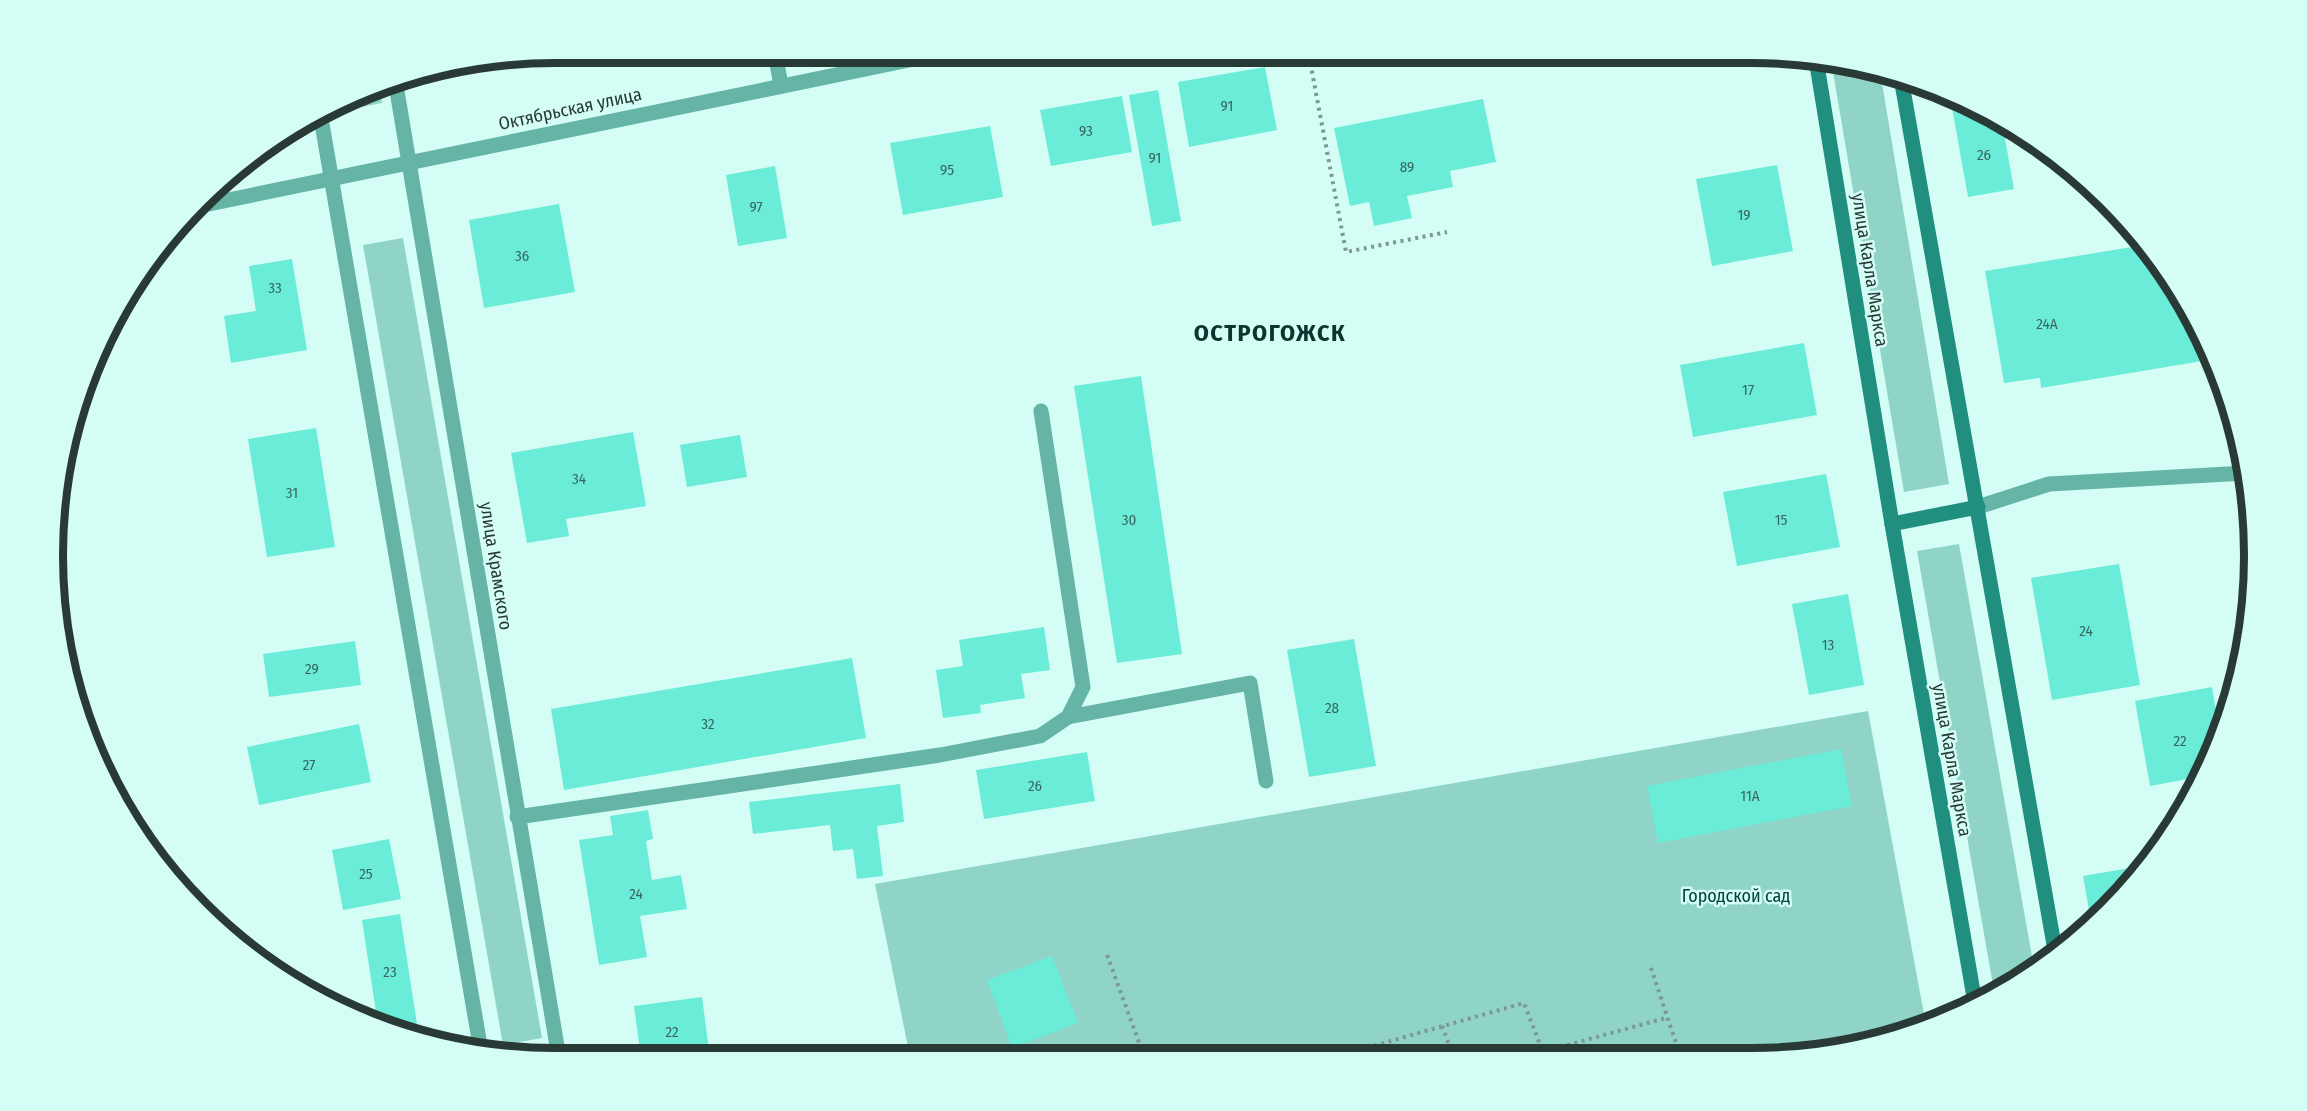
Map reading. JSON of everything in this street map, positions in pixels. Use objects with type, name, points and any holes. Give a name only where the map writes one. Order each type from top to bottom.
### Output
[{"type":"main road","name":"улица Карла Маркса","points":[[1817,67],[1892,524],[1974,995]]},
{"type":"main road","points":[[1903,87],[2054,944]]},
{"type":"main road","points":[[1892,524],[1978,507]]},
{"type":"street","points":[[777,63],[781,85]]},
{"type":"street","name":"Октябрьская улица","points":[[211,204],[889,63]]},
{"type":"street","name":"улица Крамского","points":[[397,89],[557,1048]]},
{"type":"street","points":[[322,122],[480,1042]]},
{"type":"street","points":[[1041,411],[1083,687],[1068,717]]},
{"type":"street","points":[[1978,507],[2049,484],[2237,473]]},
{"type":"street","points":[[517,817],[940,755],[1040,736],[1068,717],[1250,683],[1266,781]]},
{"type":"path","points":[[1310,63],[1346,252],[1447,232]]},
{"type":"path","points":[[1107,955],[1141,1048]]},
{"type":"path","points":[[1651,968],[1677,1048]]},
{"type":"path","points":[[1367,1048],[1524,1003],[1541,1048]]},
{"type":"path","points":[[1561,1048],[1666,1018]]},
{"type":"path","points":[[1442,1026],[1450,1048]]},
{"type":"green space","points":[[1833,70],[1882,81],[1949,484],[1904,492]]},
{"type":"green space","points":[[381,95],[382,103],[347,109]]},
{"type":"green space","points":[[403,238],[542,1038],[503,1045],[363,245]]},
{"type":"green space","points":[[1959,544],[2032,960],[1993,985],[1917,551]]},
{"type":"green space","name":"Городской сад","points":[[1868,711],[1924,1017],[1848,1039],[1784,1047],[1752,1048],[908,1048],[875,884]]},
{"type":"building","points":[[1265,67],[1277,130],[1189,147],[1178,82]]},
{"type":"building","points":[[1158,90],[1181,221],[1152,226],[1129,95]]},
{"type":"building","points":[[1122,96],[1132,152],[1051,166],[1040,110]]},
{"type":"building","points":[[1483,99],[1496,162],[1450,171],[1453,187],[1407,196],[1412,218],[1374,226],[1369,202],[1350,206],[1334,128]]},
{"type":"building","points":[[1952,106],[2004,133],[2014,189],[1968,197]]},
{"type":"building","points":[[990,126],[1003,197],[903,215],[890,143]]},
{"type":"building","points":[[1777,165],[1793,251],[1712,266],[1696,179]]},
{"type":"building","points":[[775,166],[787,238],[738,246],[726,175]]},
{"type":"building","points":[[559,204],[575,292],[484,308],[469,220]]},
{"type":"building","points":[[2134,247],[2178,309],[2204,361],[2041,388],[2040,378],[2004,383],[1985,271]]},
{"type":"building","points":[[292,259],[307,350],[231,363],[224,316],[256,311],[249,266]]},
{"type":"building","points":[[1804,343],[1817,415],[1693,437],[1680,365]]},
{"type":"building","points":[[1141,376],[1182,654],[1117,663],[1074,386]]},
{"type":"building","points":[[316,428],[335,547],[267,557],[248,439]]},
{"type":"building","points":[[633,432],[646,506],[566,519],[569,536],[527,543],[511,453]]},
{"type":"building","points":[[740,435],[747,477],[687,487],[680,445]]},
{"type":"building","points":[[1826,474],[1840,547],[1737,566],[1723,492]]},
{"type":"building","points":[[2119,564],[2140,685],[2052,700],[2031,578]]},
{"type":"building","points":[[1848,594],[1864,685],[1809,695],[1792,604]]},
{"type":"building","points":[[1044,627],[1050,670],[1021,674],[1025,698],[980,705],[981,713],[943,718],[936,670],[963,666],[959,640]]},
{"type":"building","points":[[1354,639],[1376,766],[1309,777],[1287,650]]},
{"type":"building","points":[[355,641],[361,685],[269,697],[263,654]]},
{"type":"building","points":[[852,658],[866,738],[564,790],[551,709]]},
{"type":"building","points":[[2212,687],[2217,717],[2190,779],[2150,786],[2135,701]]},
{"type":"building","points":[[359,724],[371,782],[259,805],[247,747]]},
{"type":"building","points":[[1841,749],[1852,806],[1658,843],[1647,786]]},
{"type":"building","points":[[1087,752],[1095,801],[984,819],[976,770]]},
{"type":"building","points":[[900,784],[904,822],[877,826],[883,876],[857,879],[853,849],[833,851],[830,825],[753,834],[749,802]]},
{"type":"building","points":[[648,810],[653,839],[646,841],[652,880],[681,875],[687,909],[640,916],[647,957],[599,965],[579,840],[613,835],[610,816]]},
{"type":"building","points":[[389,839],[401,899],[343,910],[332,850]]},
{"type":"building","points":[[2132,868],[2090,914],[2083,876]]},
{"type":"building","points":[[400,914],[418,1028],[376,1014],[362,920]]},
{"type":"building","points":[[1052,956],[1078,1023],[1012,1048],[987,980]]},
{"type":"building","points":[[702,997],[709,1048],[640,1048],[634,1006]]},
{"type":"district","name":"ОСТРОГОЖСК","points":[[1270,333]]}]
